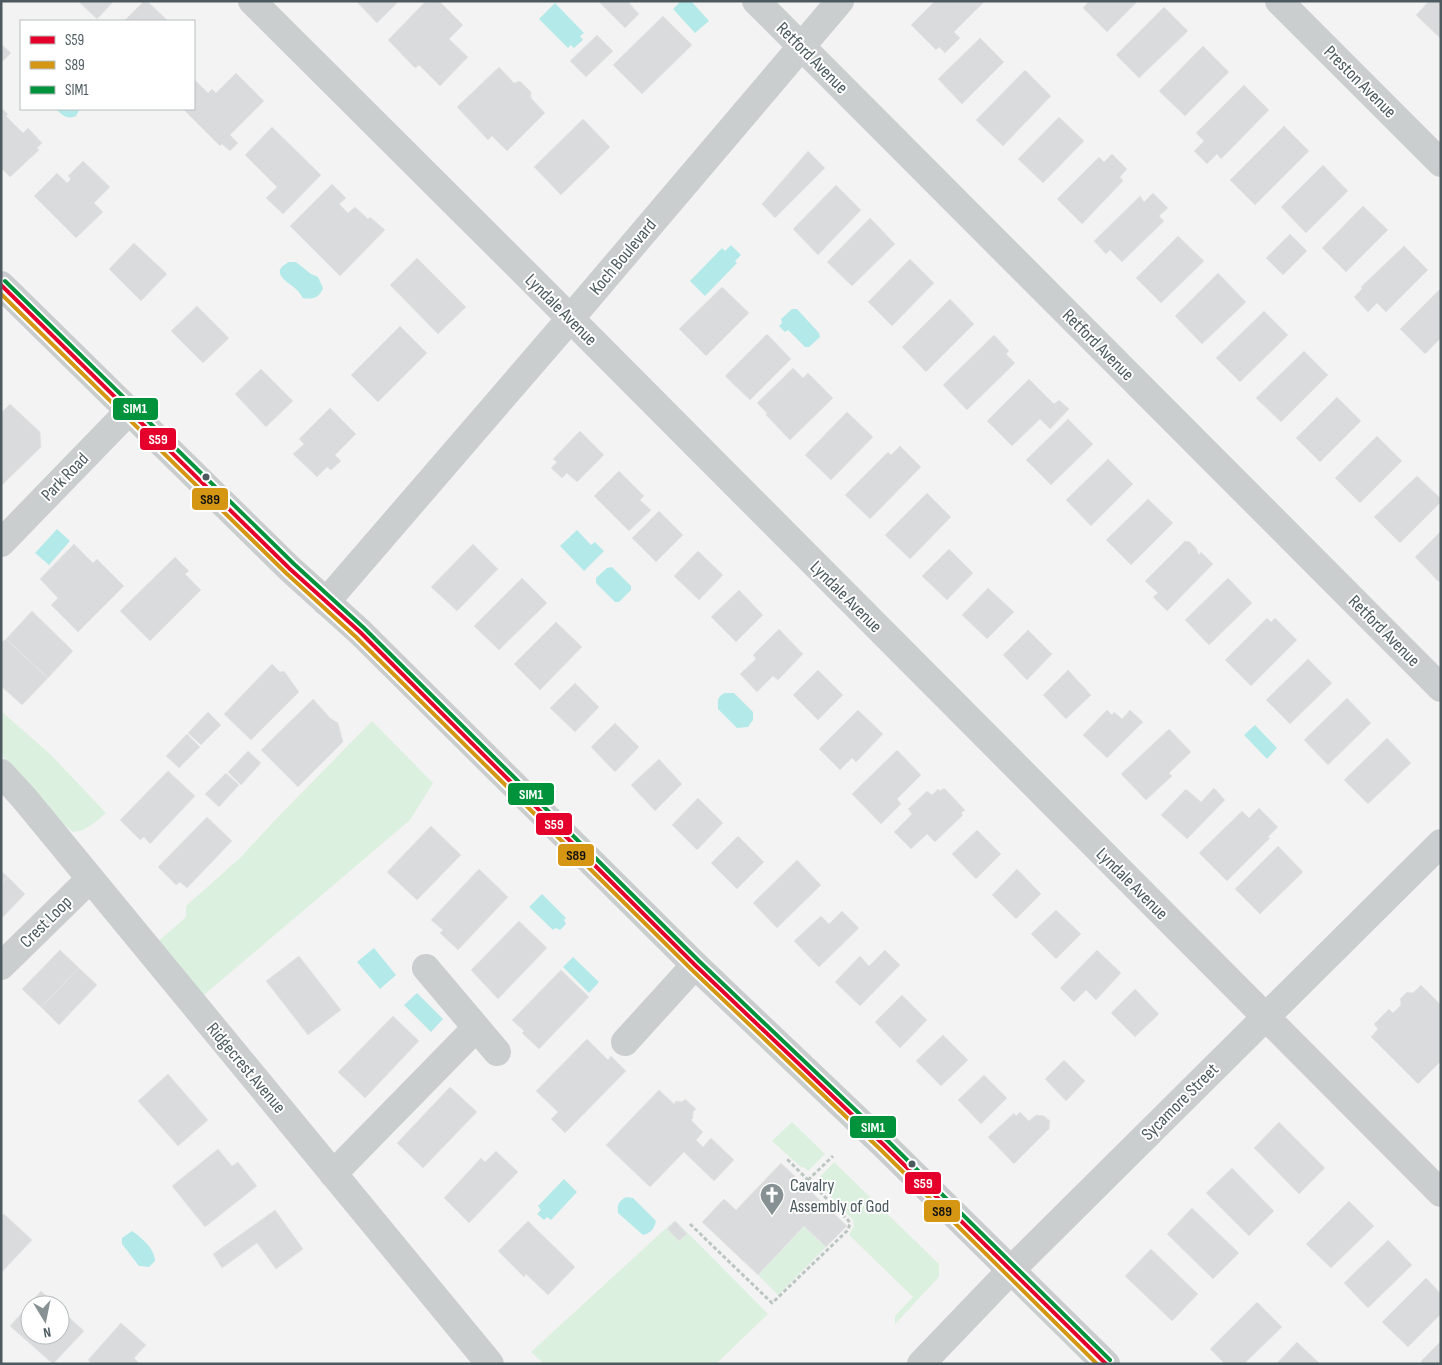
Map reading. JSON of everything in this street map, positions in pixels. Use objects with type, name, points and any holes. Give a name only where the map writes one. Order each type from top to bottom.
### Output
[{"type":"main road","points":[[1,285],[326,602],[367,639],[695,965],[891,1153],[1106,1364]]},
{"type":"street","name":"Lyndale Avenue","points":[[252,1],[1441,1193]]},
{"type":"street","name":"Retford Avenue","points":[[756,1],[1441,688]]},
{"type":"street","name":"Koch Boulevard","points":[[326,602],[840,1]]},
{"type":"street","name":"Preston Avenue","points":[[1280,1],[1441,163]]},
{"type":"street","name":"Park Road","points":[[1,543],[129,411]]},
{"type":"street","name":"Ridgecrest Avenue","points":[[1,773],[490,1364]]},
{"type":"street","name":"Sycamore Street","points":[[921,1364],[1011,1270],[1441,843]]},
{"type":"street","name":"Crest Loop","points":[[1,966],[90,879]]},
{"type":"street","points":[[625,1042],[695,965]]},
{"type":"street","points":[[426,968],[497,1052]]},
{"type":"street","points":[[333,1174],[476,1028]]},
{"type":"path","points":[[808,1180],[833,1156]]},
{"type":"path","points":[[690,1224],[772,1303],[850,1226],[848,1220],[786,1158]]},
{"type":"green space","points":[[1,711],[51,755],[106,813],[91,826],[73,832],[61,822],[20,779],[1,754]]},
{"type":"green space","points":[[372,721],[433,783],[410,820],[205,994],[196,994],[154,945],[186,917],[186,906],[241,857]]},
{"type":"green space","points":[[792,1122],[825,1154],[808,1171],[772,1141]]},
{"type":"green space","points":[[834,1162],[939,1264],[939,1277],[895,1324],[895,1316],[913,1297],[849,1235],[854,1226],[853,1220],[817,1180]]},
{"type":"green space","points":[[675,1220],[768,1314],[716,1364],[544,1364],[531,1352]]},
{"type":"green space","points":[[804,1226],[826,1247],[778,1295],[758,1275]]},
{"type":"water","points":[[681,1],[691,1],[709,21],[695,33],[673,9]]},
{"type":"water","points":[[555,3],[584,33],[580,36],[583,40],[574,48],[571,45],[568,48],[539,19]]},
{"type":"water","points":[[57,110],[79,110],[76,116],[67,117]]},
{"type":"water","points":[[731,245],[741,255],[735,261],[737,263],[705,296],[690,281],[722,248],[725,251]]},
{"type":"water","points":[[289,262],[296,262],[318,277],[323,288],[318,296],[310,299],[303,298],[298,291],[282,278],[280,270]]},
{"type":"water","points":[[792,309],[797,309],[819,333],[820,337],[809,347],[805,347],[788,330],[785,332],[779,326],[782,323],[781,319]]},
{"type":"water","points":[[57,529],[70,541],[49,565],[35,553]]},
{"type":"water","points":[[577,530],[591,545],[595,542],[604,551],[584,571],[560,546]]},
{"type":"water","points":[[612,567],[631,586],[631,590],[619,602],[615,602],[596,583],[596,578],[607,568]]},
{"type":"water","points":[[725,693],[734,693],[753,712],[753,720],[748,727],[737,728],[718,709],[719,698]]},
{"type":"water","points":[[1255,725],[1277,748],[1267,759],[1244,735]]},
{"type":"water","points":[[542,894],[566,918],[564,920],[566,924],[560,930],[556,928],[553,930],[529,907]]},
{"type":"water","points":[[374,948],[396,975],[380,989],[357,962]]},
{"type":"water","points":[[573,957],[599,982],[589,993],[563,967]]},
{"type":"water","points":[[417,993],[443,1019],[431,1032],[404,1005]]},
{"type":"water","points":[[564,1179],[577,1192],[551,1220],[547,1217],[544,1220],[537,1214],[541,1210],[538,1206]]},
{"type":"water","points":[[626,1197],[633,1198],[656,1221],[650,1232],[643,1235],[618,1213],[619,1203]]},
{"type":"water","points":[[132,1231],[144,1240],[153,1252],[155,1261],[149,1267],[139,1266],[122,1244],[122,1238]]},
{"type":"building","points":[[78,1],[114,1],[97,19]]},
{"type":"building","points":[[144,1],[147,1],[167,20],[125,20]]},
{"type":"building","points":[[356,1],[399,1],[377,23]]},
{"type":"building","points":[[426,1],[439,1],[463,25],[449,39],[468,57],[440,86],[419,65],[415,68],[388,40]]},
{"type":"building","points":[[598,1],[631,1],[629,3],[639,14],[625,28]]},
{"type":"building","points":[[935,1],[985,1],[954,32],[960,38],[945,53],[939,47],[936,50],[911,25]]},
{"type":"building","points":[[1089,1],[1138,1],[1107,32],[1083,8]]},
{"type":"building","points":[[1429,1],[1441,1],[1441,39],[1416,15]]},
{"type":"building","points":[[1164,7],[1188,31],[1139,78],[1116,55]]},
{"type":"building","points":[[663,16],[692,45],[642,94],[613,65]]},
{"type":"building","points":[[597,35],[613,51],[586,77],[570,61]]},
{"type":"building","points":[[980,38],[1004,62],[962,104],[938,79]]},
{"type":"building","points":[[1,44],[11,53],[1,63]]},
{"type":"building","points":[[1203,46],[1229,72],[1185,116],[1159,91]]},
{"type":"building","points":[[499,67],[514,83],[520,81],[531,92],[531,98],[545,113],[507,151],[492,136],[488,140],[457,107]]},
{"type":"building","points":[[1025,70],[1051,96],[1003,146],[976,120]]},
{"type":"building","points":[[236,73],[264,101],[230,135],[238,143],[230,151],[222,144],[220,146],[184,110],[195,110],[195,80],[208,93],[212,89],[216,93]]},
{"type":"building","points":[[1244,85],[1269,110],[1221,159],[1217,154],[1207,164],[1194,151],[1204,141],[1196,133]]},
{"type":"building","points":[[1,108],[8,114],[6,116],[23,133],[28,128],[42,143],[37,148],[39,150],[10,177],[1,168]]},
{"type":"building","points":[[1059,117],[1084,141],[1043,183],[1018,159]]},
{"type":"building","points":[[583,119],[610,147],[561,195],[534,167]]},
{"type":"building","points":[[1284,126],[1309,151],[1255,205],[1230,180]]},
{"type":"building","points":[[272,127],[321,175],[283,214],[266,198],[277,187],[245,155]]},
{"type":"building","points":[[808,151],[825,168],[775,218],[762,204]]},
{"type":"building","points":[[1112,154],[1127,169],[1120,177],[1123,181],[1082,224],[1057,199],[1099,157],[1104,162]]},
{"type":"building","points":[[83,161],[110,187],[94,203],[103,212],[76,238],[34,196],[57,173],[67,183],[71,179],[68,176]]},
{"type":"building","points":[[1323,165],[1348,191],[1306,233],[1281,207]]},
{"type":"building","points":[[332,184],[346,198],[339,204],[348,213],[355,207],[368,219],[370,217],[385,230],[340,276],[290,226]]},
{"type":"building","points":[[836,185],[861,210],[818,255],[793,229]]},
{"type":"building","points":[[1153,193],[1168,208],[1159,216],[1164,221],[1122,262],[1110,250],[1106,254],[1094,241],[1140,196],[1144,202]]},
{"type":"building","points":[[1363,206],[1388,230],[1346,272],[1322,248]]},
{"type":"building","points":[[870,218],[895,244],[852,286],[827,262]]},
{"type":"building","points":[[1290,234],[1307,251],[1283,275],[1266,258]]},
{"type":"building","points":[[1178,236],[1204,261],[1161,303],[1136,278]]},
{"type":"building","points":[[134,243],[167,274],[141,301],[109,269]]},
{"type":"building","points":[[1404,246],[1428,270],[1386,312],[1377,303],[1368,312],[1354,297],[1362,289],[1361,287]]},
{"type":"building","points":[[417,258],[466,307],[438,334],[390,285]]},
{"type":"building","points":[[910,259],[934,283],[892,326],[868,302]]},
{"type":"building","points":[[1218,273],[1246,302],[1202,344],[1175,316]]},
{"type":"building","points":[[722,287],[749,313],[706,356],[679,329]]},
{"type":"building","points":[[1441,288],[1441,338],[1425,354],[1400,329]]},
{"type":"building","points":[[950,299],[974,324],[926,372],[902,347]]},
{"type":"building","points":[[197,306],[229,338],[203,363],[171,331]]},
{"type":"building","points":[[1264,311],[1288,335],[1240,382],[1216,358]]},
{"type":"building","points":[[400,326],[427,353],[378,402],[351,375]]},
{"type":"building","points":[[767,334],[791,359],[750,400],[725,376]]},
{"type":"building","points":[[994,335],[1009,351],[1006,354],[1015,363],[967,410],[943,385]]},
{"type":"building","points":[[1304,351],[1328,375],[1281,422],[1256,398]]},
{"type":"building","points":[[793,368],[803,378],[808,373],[833,398],[790,440],[757,403]]},
{"type":"building","points":[[261,369],[293,401],[266,427],[235,394]]},
{"type":"building","points":[[1029,379],[1054,404],[1059,400],[1069,409],[1050,429],[1040,419],[1012,446],[987,421]]},
{"type":"building","points":[[1337,397],[1361,421],[1320,462],[1296,438]]},
{"type":"building","points":[[10,404],[40,432],[41,447],[1,486],[1,413]]},
{"type":"building","points":[[330,408],[356,434],[335,455],[341,461],[331,470],[327,467],[317,477],[293,454],[304,444],[299,439]]},
{"type":"building","points":[[847,412],[873,437],[831,480],[805,455]]},
{"type":"building","points":[[1068,419],[1093,444],[1051,485],[1026,460]]},
{"type":"building","points":[[580,431],[604,455],[577,482],[567,473],[562,478],[551,468],[557,462],[553,459]]},
{"type":"building","points":[[1377,436],[1402,461],[1360,503],[1335,478]]},
{"type":"building","points":[[900,446],[921,467],[870,519],[845,495],[888,452],[891,455]]},
{"type":"building","points":[[1108,459],[1133,484],[1091,526],[1066,500]]},
{"type":"building","points":[[619,471],[644,496],[640,500],[651,510],[629,531],[594,496]]},
{"type":"building","points":[[1417,476],[1441,499],[1441,502],[1400,543],[1374,517]]},
{"type":"building","points":[[927,493],[951,517],[910,559],[885,535]]},
{"type":"building","points":[[1148,499],[1173,523],[1131,565],[1106,540]]},
{"type":"building","points":[[659,511],[683,535],[656,562],[632,538]]},
{"type":"building","points":[[1441,531],[1441,580],[1439,582],[1415,557]]},
{"type":"building","points":[[1185,541],[1190,542],[1196,548],[1199,555],[1201,552],[1213,564],[1167,611],[1153,597],[1158,593],[1145,581]]},
{"type":"building","points":[[74,544],[93,563],[97,559],[124,586],[78,632],[51,605],[58,598],[40,579]]},
{"type":"building","points":[[473,544],[498,569],[457,611],[431,587]]},
{"type":"building","points":[[949,549],[973,573],[947,600],[922,576]]},
{"type":"building","points":[[698,551],[723,575],[699,600],[674,576]]},
{"type":"building","points":[[175,557],[189,571],[185,574],[201,590],[150,641],[120,611]]},
{"type":"building","points":[[522,578],[547,603],[499,650],[474,626]]},
{"type":"building","points":[[1228,578],[1252,603],[1209,645],[1185,620]]},
{"type":"building","points":[[988,588],[1014,612],[987,639],[962,615]]},
{"type":"building","points":[[739,590],[763,615],[736,642],[711,617]]},
{"type":"building","points":[[32,611],[73,651],[48,678],[6,639]]},
{"type":"building","points":[[1267,618],[1271,622],[1275,618],[1297,640],[1251,686],[1225,660]]},
{"type":"building","points":[[556,622],[582,647],[540,690],[514,664]]},
{"type":"building","points":[[779,629],[803,654],[778,680],[773,676],[757,692],[740,674],[756,659],[753,655]]},
{"type":"building","points":[[1028,630],[1052,654],[1027,680],[1003,655]]},
{"type":"building","points":[[6,639],[48,678],[22,705],[1,686],[1,643]]},
{"type":"building","points":[[1308,659],[1332,683],[1290,724],[1266,700]]},
{"type":"building","points":[[272,664],[280,672],[284,671],[299,692],[251,740],[224,714]]},
{"type":"building","points":[[818,670],[843,695],[818,720],[793,695]]},
{"type":"building","points":[[1068,670],[1091,695],[1066,719],[1043,695]]},
{"type":"building","points":[[575,683],[599,707],[575,732],[550,708]]},
{"type":"building","points":[[1347,698],[1371,723],[1328,765],[1304,740]]},
{"type":"building","points":[[313,699],[330,718],[338,723],[343,742],[298,787],[261,750]]},
{"type":"building","points":[[858,710],[883,734],[856,762],[852,758],[840,770],[819,749]]},
{"type":"building","points":[[1107,710],[1112,715],[1114,712],[1122,719],[1130,710],[1143,722],[1107,758],[1083,735]]},
{"type":"building","points":[[208,712],[221,725],[201,745],[188,733]]},
{"type":"building","points":[[615,723],[639,747],[615,772],[591,747]]},
{"type":"building","points":[[1169,729],[1191,752],[1169,773],[1172,776],[1146,800],[1121,774]]},
{"type":"building","points":[[187,734],[200,747],[179,768],[166,756]]},
{"type":"building","points":[[1387,738],[1411,763],[1368,804],[1344,780]]},
{"type":"building","points":[[897,750],[921,775],[897,799],[901,804],[881,824],[852,794]]},
{"type":"building","points":[[248,751],[261,763],[241,785],[228,772]]},
{"type":"building","points":[[659,759],[682,784],[655,811],[631,785]]},
{"type":"building","points":[[168,771],[195,796],[150,844],[144,837],[140,840],[120,820]]},
{"type":"building","points":[[226,773],[239,785],[219,807],[205,794]]},
{"type":"building","points":[[944,788],[965,810],[961,813],[963,815],[935,842],[927,834],[911,849],[894,832],[912,814],[908,809],[927,791],[932,795],[938,789],[940,791]]},
{"type":"building","points":[[1214,788],[1225,800],[1187,839],[1161,815],[1186,789],[1201,802]]},
{"type":"building","points":[[698,798],[723,823],[697,850],[672,825]]},
{"type":"building","points":[[1259,808],[1278,827],[1268,837],[1270,838],[1227,881],[1199,853],[1242,811],[1249,818]]},
{"type":"building","points":[[207,817],[232,841],[187,888],[180,882],[176,885],[158,867]]},
{"type":"building","points":[[431,826],[461,855],[417,900],[387,872]]},
{"type":"building","points":[[977,830],[1001,854],[976,879],[952,854]]},
{"type":"building","points":[[738,836],[764,862],[737,889],[711,863]]},
{"type":"building","points":[[1278,846],[1303,872],[1260,914],[1235,889]]},
{"type":"building","points":[[797,860],[821,885],[777,928],[753,903]]},
{"type":"building","points":[[479,869],[508,897],[458,950],[440,933],[443,930],[431,920]]},
{"type":"building","points":[[1017,869],[1041,894],[1016,919],[992,895]]},
{"type":"building","points":[[1,871],[8,877],[1,884]]},
{"type":"building","points":[[8,877],[25,894],[1,919],[1,884]]},
{"type":"building","points":[[1056,910],[1081,934],[1056,959],[1031,934]]},
{"type":"building","points":[[842,911],[859,928],[819,967],[794,941],[821,916],[829,924]]},
{"type":"building","points":[[519,921],[547,948],[498,999],[471,970]]},
{"type":"building","points":[[60,950],[79,968],[41,1007],[22,989]]},
{"type":"building","points":[[885,950],[900,965],[860,1006],[835,982],[860,956],[869,966]]},
{"type":"building","points":[[1097,950],[1121,973],[1096,1000],[1086,990],[1074,1002],[1060,988]]},
{"type":"building","points":[[299,956],[341,1010],[308,1035],[266,981]]},
{"type":"building","points":[[79,968],[97,985],[59,1025],[41,1007]]},
{"type":"building","points":[[561,970],[589,997],[539,1049],[522,1033],[524,1031],[512,1020]]},
{"type":"building","points":[[1421,985],[1441,1005],[1441,1061],[1418,1084],[1371,1037],[1378,1029],[1374,1024],[1389,1009],[1393,1013],[1401,1005],[1400,999],[1407,992],[1413,993]]},
{"type":"building","points":[[1135,989],[1159,1014],[1135,1037],[1111,1013]]},
{"type":"building","points":[[902,995],[927,1020],[900,1048],[875,1022]]},
{"type":"building","points":[[393,1016],[419,1041],[365,1098],[338,1072]]},
{"type":"building","points":[[943,1035],[968,1060],[941,1086],[916,1061]]},
{"type":"building","points":[[587,1039],[608,1060],[611,1056],[626,1071],[565,1133],[551,1119],[558,1112],[536,1091]]},
{"type":"building","points":[[1064,1060],[1085,1081],[1066,1101],[1045,1079]]},
{"type":"building","points":[[168,1074],[208,1120],[178,1146],[138,1101]]},
{"type":"building","points":[[984,1075],[1007,1098],[981,1124],[958,1100]]},
{"type":"building","points":[[450,1087],[477,1112],[423,1168],[397,1143]]},
{"type":"building","points":[[659,1090],[674,1104],[676,1101],[682,1102],[685,1099],[696,1109],[691,1120],[703,1132],[696,1140],[703,1147],[711,1138],[734,1160],[714,1181],[684,1152],[650,1187],[606,1145]]},
{"type":"building","points":[[1020,1112],[1029,1121],[1036,1115],[1044,1116],[1050,1121],[1049,1129],[1014,1164],[988,1137],[1014,1113],[1016,1116]]},
{"type":"building","points":[[1279,1122],[1325,1168],[1299,1194],[1254,1148]]},
{"type":"building","points":[[218,1149],[232,1166],[238,1162],[257,1186],[205,1227],[172,1186]]},
{"type":"building","points":[[496,1151],[518,1172],[469,1223],[444,1198],[481,1158],[485,1162]]},
{"type":"building","name":"Cavalry Assembly of God","points":[[781,1163],[847,1226],[826,1247],[804,1226],[758,1275],[702,1222],[724,1199],[736,1210]]},
{"type":"building","points":[[1232,1168],[1274,1211],[1249,1236],[1206,1193]]},
{"type":"building","points":[[1349,1201],[1374,1226],[1331,1268],[1306,1244]]},
{"type":"building","points":[[1192,1208],[1239,1253],[1213,1279],[1167,1234]]},
{"type":"building","points":[[275,1210],[303,1249],[276,1269],[257,1243],[222,1268],[213,1254]]},
{"type":"building","points":[[4,1214],[32,1240],[1,1273],[1,1217]]},
{"type":"building","points":[[528,1221],[575,1267],[548,1295],[526,1274],[524,1277],[498,1251]]},
{"type":"building","points":[[675,1221],[687,1234],[679,1241],[667,1229]]},
{"type":"building","points":[[1388,1240],[1412,1265],[1368,1308],[1344,1283]]},
{"type":"building","points":[[1151,1249],[1198,1294],[1172,1321],[1125,1276]]},
{"type":"building","points":[[1426,1278],[1441,1294],[1441,1314],[1408,1347],[1382,1322]]},
{"type":"building","points":[[41,1291],[45,1295],[37,1295]]},
{"type":"building","points":[[1257,1302],[1282,1327],[1244,1364],[1225,1364],[1210,1349]]},
{"type":"building","points":[[20,1315],[20,1335],[10,1326]]},
{"type":"building","points":[[70,1318],[84,1331],[53,1364],[32,1345],[70,1345]]},
{"type":"building","points":[[121,1323],[146,1345],[134,1358],[140,1364],[92,1364],[88,1360]]},
{"type":"building","points":[[1441,1341],[1441,1364],[1423,1364],[1421,1361]]},
{"type":"building","points":[[1297,1342],[1320,1364],[1276,1364]]},
{"type":"transit line","name":"SIM1","points":[[5,281],[294,564],[364,628],[699,961],[889,1142],[1110,1360]]},
{"type":"transit line","name":"S59","points":[[1,285],[290,569],[360,632],[695,965],[885,1146],[1106,1364]]},
{"type":"transit line","name":"S89","points":[[1,294],[286,573],[356,637],[691,969],[881,1150],[1097,1364]]},
{"type":"place","name":"Cavalry Assembly of God","points":[[772,1216]]}]
